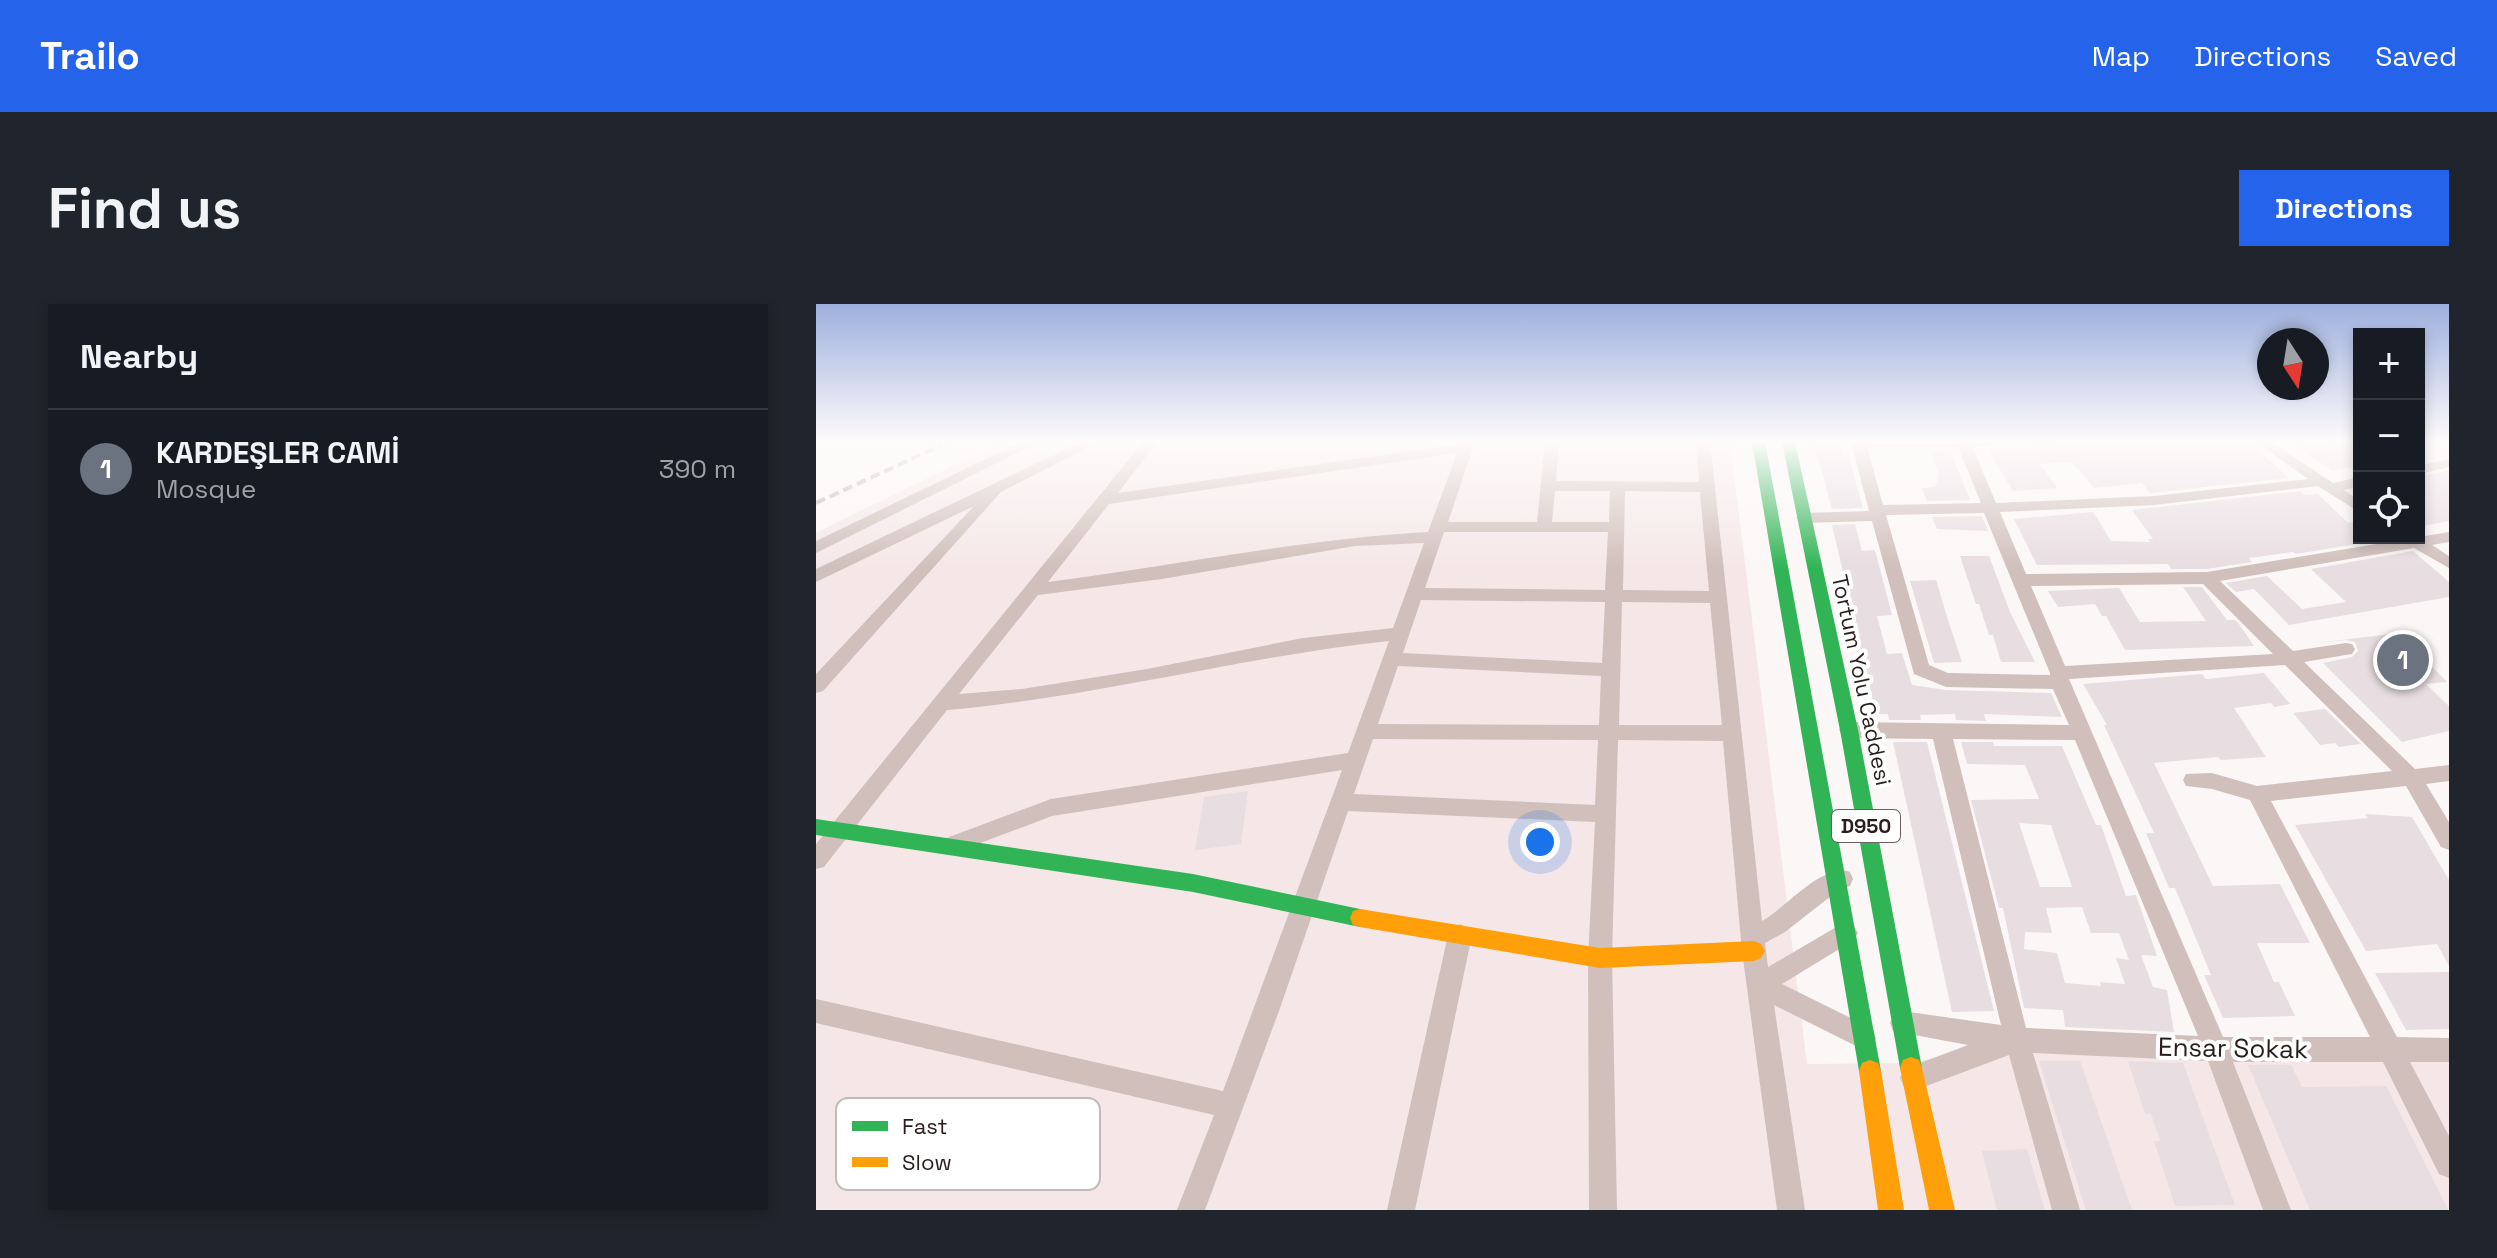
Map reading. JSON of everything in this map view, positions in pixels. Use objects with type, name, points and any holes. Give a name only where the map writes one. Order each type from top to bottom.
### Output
[{"type":"main road","name":"D950","points":[[1766,484],[1846,933],[1891,1210]]},
{"type":"main road","name":"Tortum Yolu Caddesi","points":[[1797,484],[1849,730],[1902,1023],[1942,1210]]},
{"type":"main road","points":[[816,827],[1193,883],[1303,908],[1600,958],[1753,944]]},
{"type":"street","points":[[816,548],[946,484]]},
{"type":"street","points":[[816,576],[1001,484]]},
{"type":"street","points":[[816,686],[1002,484]]},
{"type":"street","points":[[816,860],[1114,484]]},
{"type":"street","points":[[1101,500],[1203,484]]},
{"type":"street","points":[[1191,1210],[1303,908],[1452,484]]},
{"type":"street","points":[[1869,484],[1921,669],[1946,680],[2059,677],[2290,658],[2346,649]]},
{"type":"street","points":[[1981,484],[2216,1049],[2277,1210]]},
{"type":"street","points":[[1804,518],[2142,500],[2332,484]]},
{"type":"street","points":[[2324,485],[2353,503]]},
{"type":"street","points":[[1544,527],[1548,486],[1707,487],[1753,944],[1791,1210]]},
{"type":"street","points":[[1603,1210],[1600,958],[1618,486]]},
{"type":"street","points":[[1029,590],[1162,573],[1355,541],[1436,532],[1617,527]]},
{"type":"street","points":[[2425,539],[2449,537]]},
{"type":"street","points":[[2022,580],[2207,578],[2390,544]]},
{"type":"street","points":[[2418,544],[2449,563]]},
{"type":"street","points":[[2207,578],[2413,779],[2449,841]]},
{"type":"street","points":[[1412,594],[1718,597]]},
{"type":"street","points":[[940,703],[1022,696],[1147,676],[1303,644],[1398,634]]},
{"type":"street","points":[[1390,659],[1612,670]]},
{"type":"street","points":[[1849,730],[2083,733]]},
{"type":"street","points":[[1941,730],[2017,1040],[2066,1210]]},
{"type":"street","points":[[1364,731],[1732,733]]},
{"type":"street","points":[[945,847],[1051,808],[1354,760]]},
{"type":"street","points":[[2193,780],[2212,781],[2257,794],[2449,773]]},
{"type":"street","points":[[2257,794],[2449,1164]]},
{"type":"street","points":[[1340,802],[1606,814]]},
{"type":"street","points":[[1753,944],[1836,879],[1876,879]]},
{"type":"street","points":[[1759,985],[1846,933]]},
{"type":"street","points":[[1401,1210],[1460,935]]},
{"type":"street","points":[[1759,985],[1864,1038]]},
{"type":"street","points":[[816,1011],[1231,1106]]},
{"type":"street","name":"Ensar Sokak","points":[[1902,1023],[2017,1040],[2216,1049],[2449,1050]]},
{"type":"street","points":[[1913,1078],[2017,1040]]},
{"type":"shaded area","points":[[915,484],[1735,484],[1807,1064],[1910,1063],[2017,1040],[2449,1050],[2449,1210],[816,1210],[816,533]]},
{"type":"building","points":[[1825,484],[1857,484],[1863,508],[1832,509]]},
{"type":"building","points":[[1936,484],[1964,484],[1970,500],[1927,501],[1922,488]]},
{"type":"building","points":[[2009,484],[2054,484],[2057,488],[2013,491]]},
{"type":"building","points":[[2091,484],[2130,484],[2094,488]]},
{"type":"building","points":[[2143,484],[2231,484],[2150,493]]},
{"type":"building","points":[[2425,484],[2449,484],[2449,521],[2425,526]]},
{"type":"building","points":[[2301,491],[2304,495],[2318,494],[2348,523],[2353,522],[2353,544],[2357,544],[2249,558],[2252,562],[2207,569],[2171,569],[2168,564],[2037,565],[2014,519],[2093,512],[2111,541],[2150,542],[2148,539],[2153,539],[2132,510]]},
{"type":"building","points":[[1982,516],[1988,531],[1937,529],[1932,517]]},
{"type":"building","points":[[1855,524],[1862,551],[1875,550],[1892,615],[1877,616],[1887,654],[1902,653],[1912,685],[1946,690],[2051,693],[2062,717],[1984,714],[1986,721],[1956,720],[1955,714],[1920,715],[1921,720],[1889,720],[1888,714],[1876,714],[1832,525]]},
{"type":"building","points":[[2413,551],[2449,582],[2449,597],[2289,625],[2254,589],[2236,592],[2226,583],[2267,576],[2302,609],[2346,602],[2311,569]]},
{"type":"building","points":[[1960,556],[1989,556],[2010,612],[2035,662],[2001,662]]},
{"type":"building","points":[[1936,580],[1962,662],[1934,663],[1910,581]]},
{"type":"building","points":[[2183,587],[2202,587],[2227,620],[2235,620],[2239,624],[2254,646],[2125,650],[2106,616],[2102,616],[2095,604],[2058,607],[2048,591],[2119,588],[2140,622],[2206,621]]},
{"type":"building","points":[[2399,633],[2447,682],[2426,684],[2449,706],[2449,731],[2402,742],[2323,663],[2352,657],[2358,651],[2355,642],[2308,644]]},
{"type":"building","points":[[2264,673],[2290,704],[2234,708],[2266,757],[2221,760],[2218,757],[2154,763],[2213,886],[2280,884],[2310,943],[2257,943],[2274,982],[2279,982],[2295,1016],[2223,1018],[2204,975],[2211,975],[2175,888],[2169,888],[2146,833],[2154,833],[2104,725],[2107,725],[2083,684],[2202,674],[2206,679]]},
{"type":"building","points":[[2325,709],[2361,744],[2339,747],[2335,743],[2320,745],[2293,713]]},
{"type":"building","points":[[1893,742],[1927,742],[1994,1011],[1952,1012]]},
{"type":"building","points":[[1961,742],[1993,742],[1994,746],[2062,746],[2096,825],[2101,825],[2126,896],[2136,895],[2157,956],[2141,955],[2153,987],[2167,990],[2174,1032],[2065,1027],[2063,1010],[2024,1008],[2003,908],[1999,908],[1971,800],[2039,799],[2025,765],[1967,764]],"holes":[[[2019,823],[2051,825],[2072,887],[2040,887]],[[2082,907],[2091,933],[2119,933],[2129,960],[2116,958],[2125,984],[2065,983],[2057,953],[2024,949],[2025,932],[2052,933],[2046,908]]]},
{"type":"building","points":[[1248,791],[1241,844],[1195,850],[1204,797]]},
{"type":"building","points":[[2365,814],[2412,817],[2449,880],[2449,966],[2437,944],[2366,951],[2295,825],[2368,818]]},
{"type":"building","points":[[2449,972],[2449,1029],[2406,1030],[2375,973]]},
{"type":"building","points":[[2039,1061],[2080,1061],[2132,1210],[2086,1210]]},
{"type":"building","points":[[2128,1061],[2183,1063],[2235,1205],[2175,1206],[2154,1141],[2160,1141],[2151,1114],[2145,1114]]},
{"type":"building","points":[[2248,1065],[2291,1065],[2302,1087],[2386,1086],[2448,1210],[2310,1210]]},
{"type":"building","points":[[2027,1149],[2045,1210],[1997,1210],[1982,1151]]},
{"type":"railway","points":[[816,503],[857,484]]},
{"type":"traffic: fast","points":[[1766,484],[1870,1071]]},
{"type":"traffic: fast","points":[[1797,484],[1849,730],[1911,1068]]},
{"type":"traffic: fast","points":[[816,827],[1193,883],[1360,918]]},
{"type":"traffic: slow","points":[[1360,918],[1600,958],[1754,951]]},
{"type":"traffic: slow","points":[[1911,1068],[1942,1210]]},
{"type":"traffic: slow","points":[[1870,1071],[1891,1210]]},
{"type":"place","name":"KARDEŞLER CAMİ","points":[[2403,660]]}]
